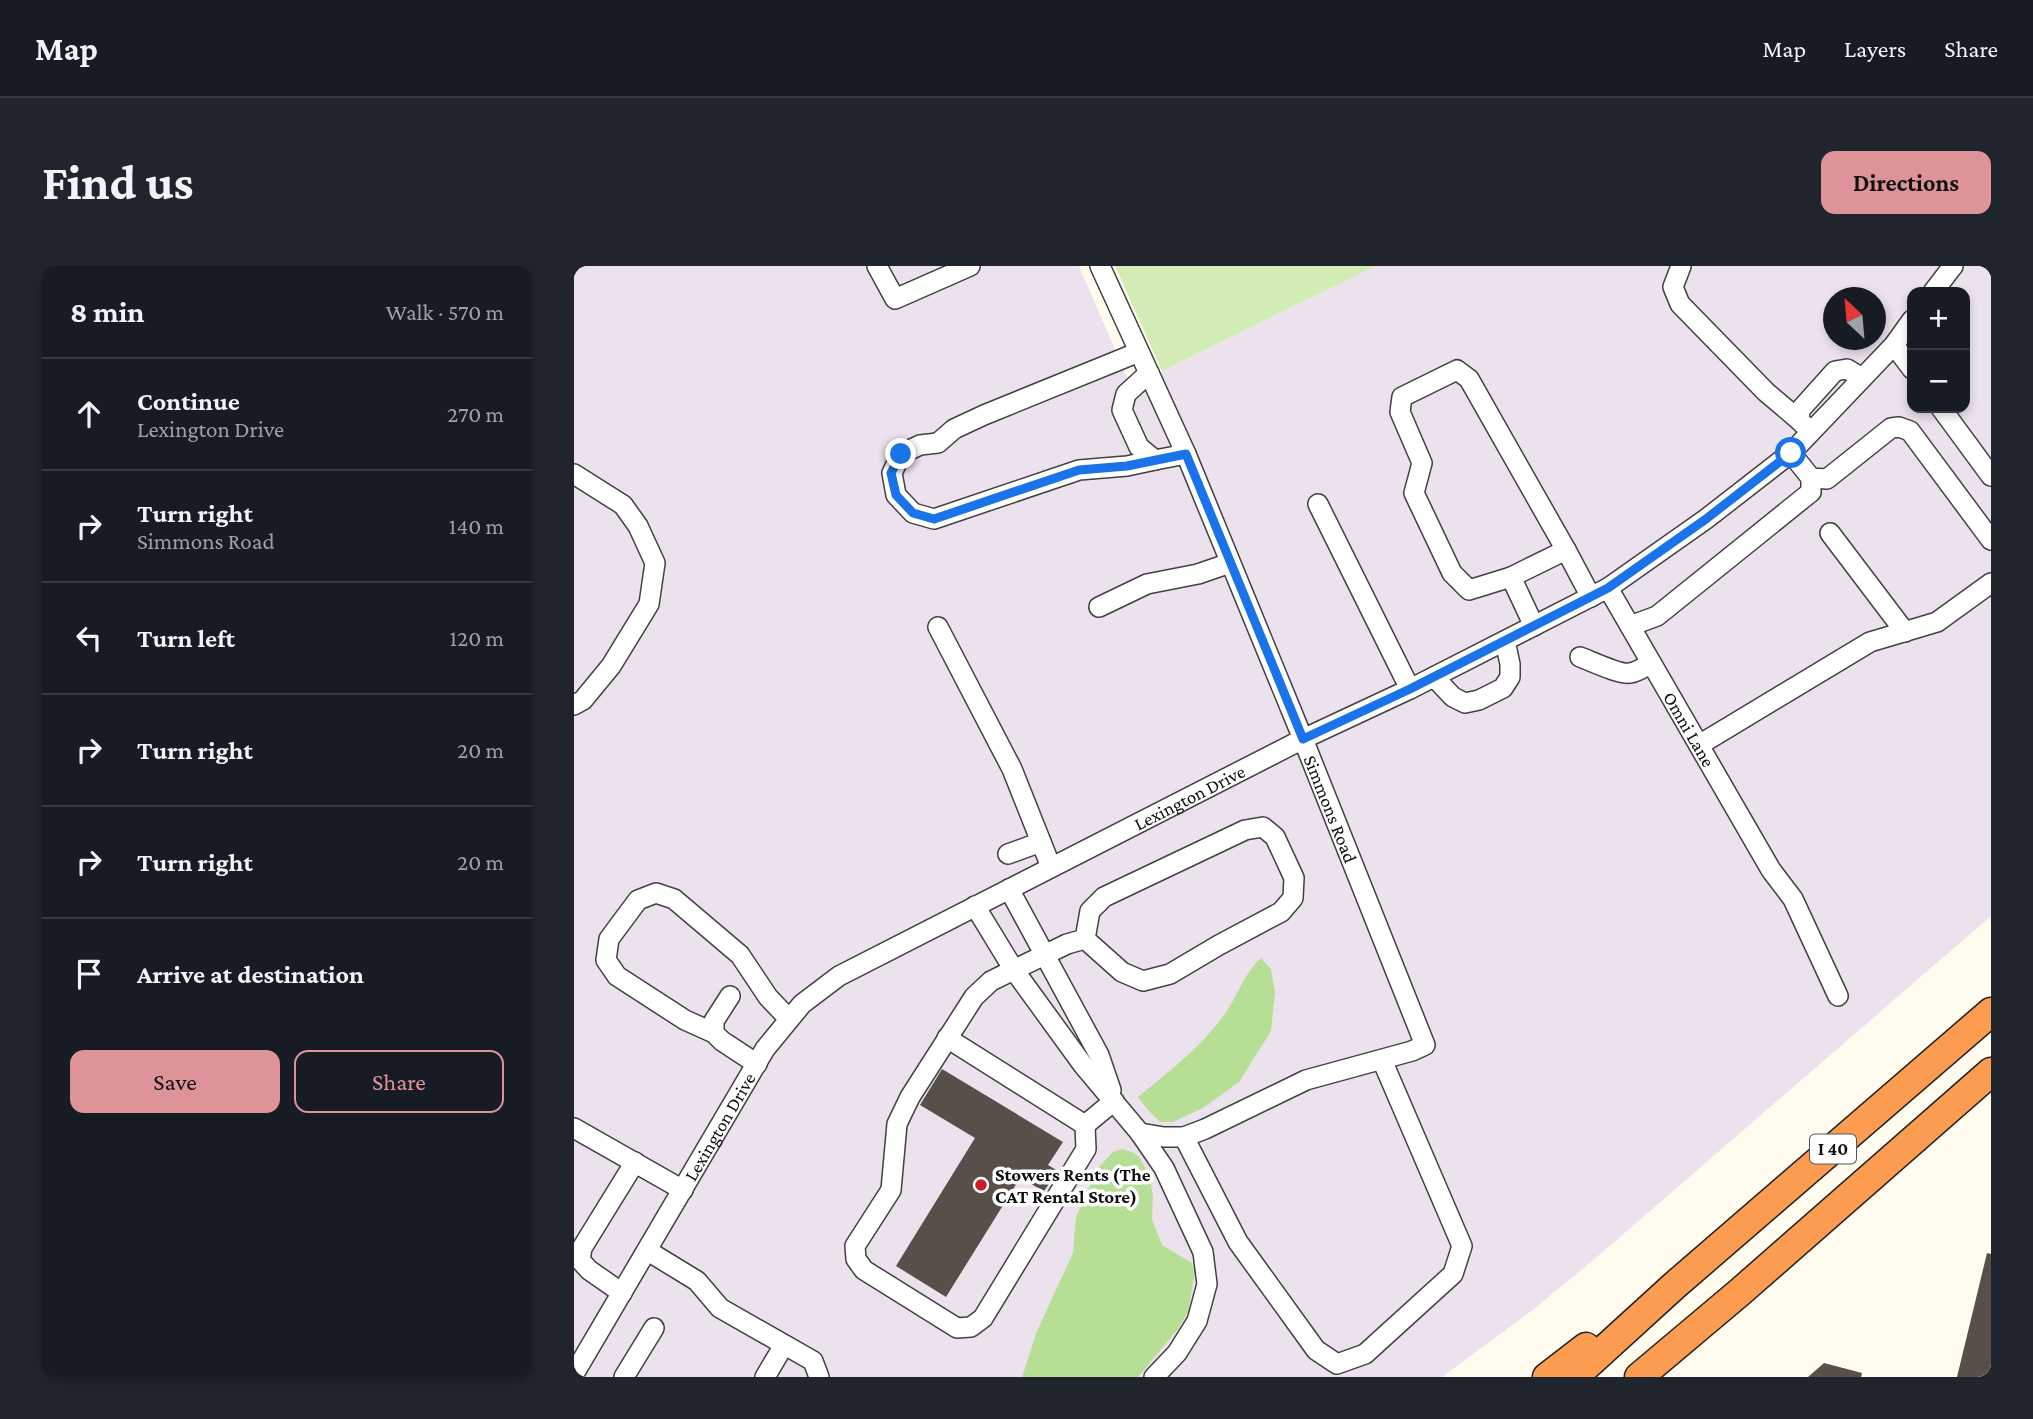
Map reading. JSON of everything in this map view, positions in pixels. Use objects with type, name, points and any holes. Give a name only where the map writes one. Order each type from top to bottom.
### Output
[{"type":"highway","name":"I 40","points":[[1574,1377],[1675,1285],[1991,1012]]},
{"type":"highway","name":"I 40","points":[[1639,1377],[1991,1072]]},
{"type":"highway","points":[[1547,1377],[1564,1362],[1675,1285]]},
{"type":"highway","points":[[1657,1377],[1702,1335],[1740,1292]]},
{"type":"street","points":[[877,266],[895,299],[970,266]]},
{"type":"street","name":"Simmons Road","points":[[1100,266],[1186,454],[1424,1045],[1382,1060]]},
{"type":"street","points":[[1681,266],[1673,287],[1680,304],[1766,392],[1805,426]]},
{"type":"street","points":[[1937,287],[1952,266]]},
{"type":"street","name":"Lexington Drive","points":[[576,1365],[648,1251],[765,1049],[802,1004],[839,976],[1303,739],[1410,689],[1599,592],[1706,519],[1791,453],[1805,426],[1862,378],[1894,345],[1907,327]]},
{"type":"street","points":[[1894,345],[1907,362]]},
{"type":"street","points":[[1139,352],[984,415],[954,429],[938,443],[920,445],[901,454],[891,473],[896,495],[913,513],[934,519],[1079,470],[1127,466],[1186,454]]},
{"type":"street","name":"Omni Lane","points":[[1511,577],[1469,590],[1452,573],[1413,493],[1422,463],[1400,412],[1402,397],[1457,370],[1469,379],[1566,550],[1630,626],[1771,870],[1793,899],[1838,996]]},
{"type":"street","points":[[1149,373],[1126,394],[1122,410],[1139,447],[1155,460]]},
{"type":"street","points":[[1945,413],[1991,476]]},
{"type":"street","points":[[1811,478],[1827,479],[1891,428],[1899,427],[1910,431],[1991,540]]},
{"type":"street","points":[[1630,626],[1657,616],[1811,492],[1811,478],[1791,453]]},
{"type":"street","points":[[574,474],[623,505],[638,526],[655,563],[649,604],[611,666],[583,700],[574,705]]},
{"type":"street","points":[[1318,504],[1410,689]]},
{"type":"street","points":[[1830,533],[1905,632]]},
{"type":"street","points":[[1534,626],[1511,577],[1566,550]]},
{"type":"street","points":[[1099,607],[1147,584],[1198,574],[1230,563]]},
{"type":"street","points":[[1699,745],[1870,642],[1937,622],[1991,583]]},
{"type":"street","points":[[937,627],[1012,769],[1051,867]]},
{"type":"street","points":[[1434,677],[1453,697],[1465,703],[1479,700],[1503,688],[1510,677],[1505,641]]},
{"type":"street","points":[[1580,657],[1609,667],[1620,674],[1632,673],[1651,663]]},
{"type":"street","points":[[1263,827],[1275,837],[1294,878],[1293,898],[1282,912],[1170,974],[1143,981],[1122,972],[1085,939],[1090,911],[1104,897],[1245,830],[1263,827]]},
{"type":"street","points":[[1008,854],[1041,842]]},
{"type":"street","points":[[1009,889],[1099,1055],[1114,1101]]},
{"type":"street","points":[[757,1064],[714,1033],[685,1020],[617,976],[606,960],[609,939],[638,900],[656,893],[674,899],[740,955],[768,997],[789,1019]]},
{"type":"street","points":[[975,906],[1014,970],[1083,1065],[1140,1133],[1164,1168],[1203,1252],[1207,1284],[1197,1321],[1177,1353],[1154,1377]]},
{"type":"street","points":[[1085,939],[1067,944],[991,981],[974,997],[897,1124],[891,1190],[855,1247],[856,1259],[864,1270],[957,1328],[971,1327],[983,1318],[1086,1149],[1085,1125]]},
{"type":"street","points":[[714,1033],[715,1021],[730,996]]},
{"type":"street","points":[[947,1038],[1085,1125]]},
{"type":"street","points":[[1140,1133],[1184,1137],[1306,1080],[1382,1060],[1462,1246],[1453,1274],[1366,1354],[1337,1364],[1316,1350],[1238,1242],[1184,1137]]},
{"type":"street","points":[[1085,1125],[1114,1101]]},
{"type":"street","points":[[574,1128],[683,1190]]},
{"type":"street","points":[[622,1293],[577,1259],[635,1163]]},
{"type":"street","points":[[648,1251],[697,1281],[720,1308],[813,1361],[819,1377]]},
{"type":"street","points":[[624,1377],[654,1328]]},
{"type":"street","points":[[765,1377],[785,1345]]},
{"type":"shaded area","points":[[574,266],[1079,266],[1130,384],[1162,371],[1376,266],[1991,266],[1991,916],[1590,1263],[1530,1312],[1442,1377],[574,1377]]},
{"type":"green space","points":[[1115,266],[1376,266],[1162,371]]},
{"type":"green space","points":[[1261,958],[1271,969],[1275,993],[1271,1031],[1239,1082],[1203,1108],[1173,1122],[1160,1122],[1138,1097],[1183,1060],[1213,1029],[1227,1011],[1249,971]]},
{"type":"green space","points":[[1123,1149],[1139,1157],[1149,1174],[1153,1196],[1152,1219],[1162,1245],[1192,1263],[1195,1272],[1188,1312],[1178,1329],[1138,1377],[1022,1377],[1037,1331],[1073,1253],[1076,1217],[1098,1168],[1113,1152]]},
{"type":"building","name":"Stowers Rents (The CAT Rental Store)","points":[[942,1069],[1063,1142],[1048,1165],[1058,1171],[1044,1191],[1020,1178],[946,1297],[896,1266],[975,1138],[920,1105]]},
{"type":"building","points":[[1987,1253],[1991,1254],[1991,1377],[1957,1377]]},
{"type":"building","points":[[1824,1363],[1862,1373],[1861,1377],[1808,1377]]},
{"type":"place","name":"Stowers Rents (The CAT Rental Store)","points":[[981,1185]]},
{"type":"route","points":[[901,454],[891,473],[896,495],[913,513],[934,519],[1079,470],[1127,466],[1186,454],[1303,739],[1410,689],[1608,588],[1706,519],[1791,453]]}]
